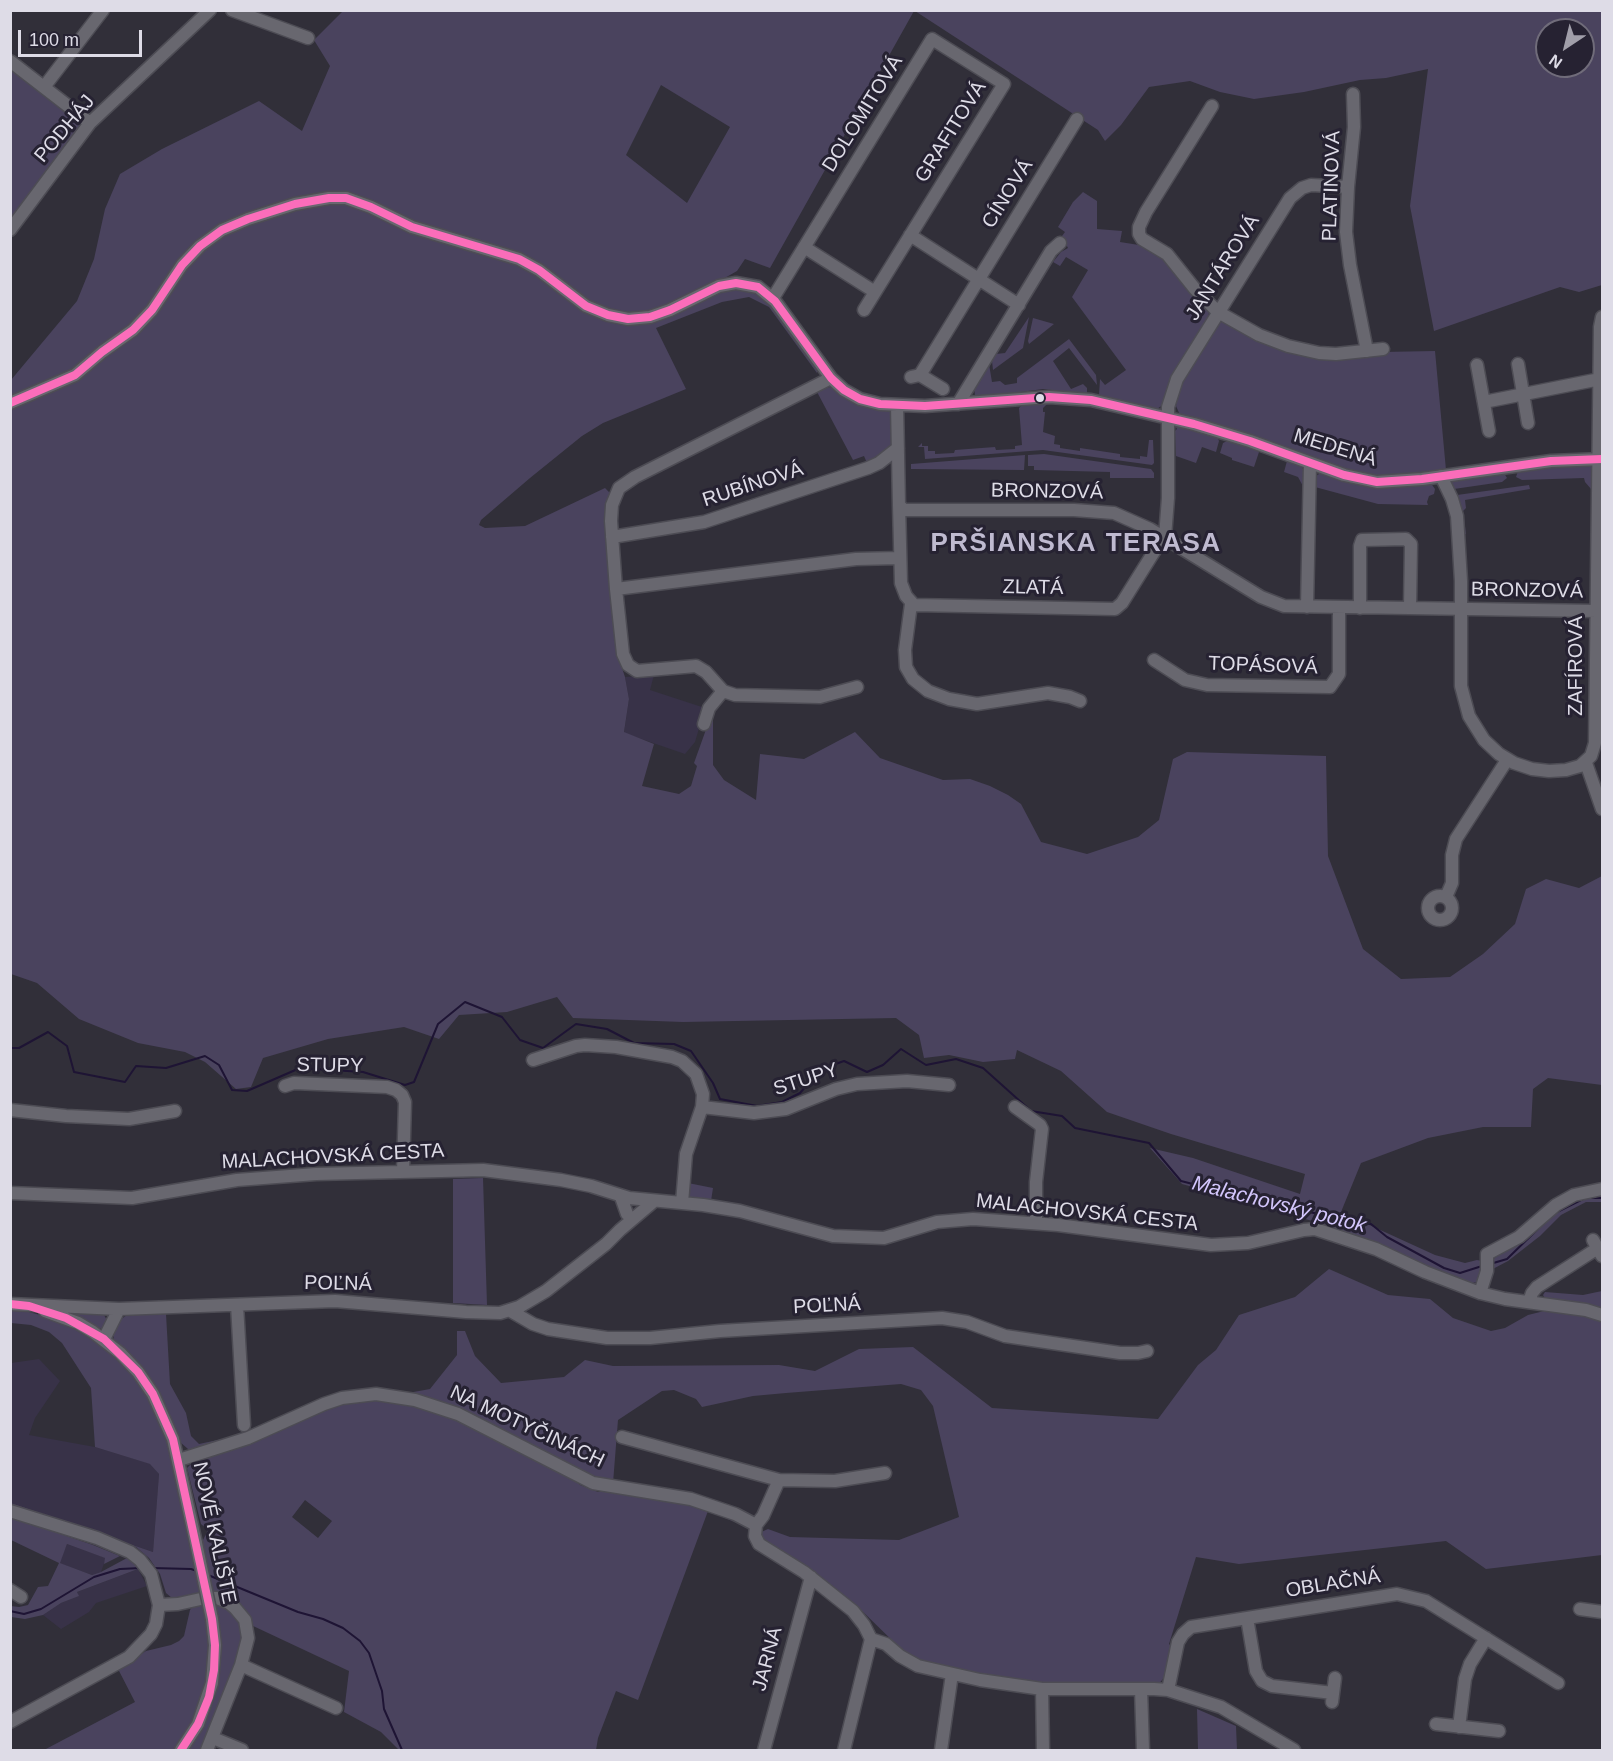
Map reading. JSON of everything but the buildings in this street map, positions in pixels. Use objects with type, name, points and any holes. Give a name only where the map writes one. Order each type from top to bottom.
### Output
[{"type":"street","points":[[44,87],[103,10]]},
{"type":"street","name":"PODHÁJ","points":[[10,230],[90,123],[210,10]]},
{"type":"street","points":[[232,10],[308,38]]},
{"type":"street","name":"DOLOMITOVÁ","points":[[773,298],[932,39],[969,62]]},
{"type":"street","points":[[10,61],[90,123]]},
{"type":"street","name":"GRAFITOVÁ","points":[[864,310],[1004,84],[969,62]]},
{"type":"street","name":"PLATINOVÁ","points":[[1353,94],[1354,137],[1346,215],[1348,248],[1367,351]]},
{"type":"street","points":[[1212,106],[1146,212],[1139,227],[1140,236],[1167,254],[1195,289],[1218,312],[1252,332],[1288,346],[1336,354],[1383,348]]},
{"type":"street","name":"CÍNOVÁ","points":[[943,389],[915,376],[978,279],[1070,124]]},
{"type":"street","name":"JANTÁROVÁ","points":[[1168,417],[1168,406],[1177,379],[1295,192],[1311,185],[1348,187]]},
{"type":"street","points":[[10,403],[75,375],[143,322],[182,265],[200,246],[222,230],[295,204],[329,198],[346,198],[371,207],[412,228],[519,259],[539,270],[586,306],[608,315],[628,319],[650,317],[670,310],[719,286],[736,283],[758,287],[773,298]]},
{"type":"street","points":[[910,235],[1019,305]]},
{"type":"street","points":[[958,404],[1051,251],[1060,243]]},
{"type":"street","points":[[804,247],[875,292]]},
{"type":"street","name":"MEDENÁ","points":[[773,298],[831,378],[844,390],[860,399],[880,404],[958,404],[1014,398],[1060,397],[1118,405],[1250,441],[1344,475],[1377,482],[1404,481],[1551,461],[1600,459]]},
{"type":"street","name":"ZAFÍROVÁ","points":[[1586,762],[1591,756],[1595,743],[1600,327],[1602,317]]},
{"type":"street","points":[[1518,364],[1528,423]]},
{"type":"street","points":[[1477,365],[1489,431]]},
{"type":"street","points":[[831,378],[626,482],[614,496],[612,505],[616,589],[623,654],[628,665],[637,671],[696,666],[723,691],[735,695],[820,697],[857,687]]},
{"type":"street","points":[[1484,402],[1600,379]]},
{"type":"street","points":[[897,405],[899,558],[901,583],[911,604],[905,650],[906,667],[913,679],[928,691],[949,699],[977,704],[1000,702],[1042,693],[1059,694],[1080,701]]},
{"type":"street","points":[[1164,537],[1168,498],[1168,417]]},
{"type":"street","name":"RUBÍNOVÁ","points":[[612,537],[704,522],[868,468],[879,463],[898,448]]},
{"type":"street","points":[[1307,607],[1310,463]]},
{"type":"street","points":[[1441,476],[1457,516],[1462,609],[1461,686],[1465,706],[1478,733],[1507,760],[1532,769],[1549,771],[1574,769],[1586,762],[1602,808]]},
{"type":"street","name":"BRONZOVÁ","points":[[899,504],[907,511],[1074,510],[1114,513],[1164,537],[1261,597],[1284,606],[1596,611]]},
{"type":"street","name":"ZLATÁ","points":[[911,604],[1109,609],[1119,607],[1164,537]]},
{"type":"street","points":[[1360,608],[1360,546],[1362,540],[1406,538],[1411,544],[1410,608]]},
{"type":"street","points":[[616,589],[856,559],[899,558]]},
{"type":"street","name":"TOPÁSOVÁ","points":[[1154,660],[1185,680],[1207,685],[1330,687],[1339,674],[1339,608]]},
{"type":"street","points":[[704,724],[709,708],[723,691]]},
{"type":"street","points":[[1446,897],[1452,883],[1452,855],[1456,839],[1507,760]]},
{"type":"street","points":[[533,1060],[585,1045],[616,1047],[682,1060],[696,1074],[703,1094],[702,1107],[686,1154],[682,1203]]},
{"type":"street","name":"STUPY","points":[[702,1107],[764,1113],[798,1106],[836,1089],[857,1084],[907,1081],[949,1085]]},
{"type":"street","name":"STUPY","points":[[285,1086],[294,1083],[387,1087],[396,1090],[405,1102],[403,1172]]},
{"type":"street","points":[[1015,1107],[1040,1125],[1042,1129],[1036,1182],[1036,1223]]},
{"type":"street","points":[[10,1110],[129,1119],[175,1111]]},
{"type":"street","name":"MALACHOVSKÁ CESTA","points":[[10,1193],[132,1198],[237,1180],[316,1174],[483,1170],[512,1172],[591,1186],[635,1205],[682,1203],[741,1211],[818,1233],[851,1238],[884,1238],[937,1222],[973,1219],[1036,1223],[1210,1245],[1248,1243],[1315,1229],[1376,1249],[1425,1272],[1493,1297],[1586,1310],[1602,1315]]},
{"type":"street","points":[[1480,1293],[1488,1254],[1519,1237],[1556,1205],[1574,1195],[1602,1189]]},
{"type":"street","name":"POĽNÁ","points":[[10,1304],[119,1309],[334,1301],[489,1314],[530,1302],[606,1244],[620,1230],[635,1205]]},
{"type":"street","points":[[1529,1302],[1537,1287],[1598,1248]]},
{"type":"street","points":[[237,1305],[244,1425]]},
{"type":"street","name":"NOVÉ KALIŠTE","points":[[29,1306],[78,1323],[104,1339],[138,1372],[153,1394],[173,1439],[212,1619],[215,1644],[212,1683],[203,1712],[192,1735],[181,1750]]},
{"type":"street","points":[[104,1339],[119,1309]]},
{"type":"street","name":"POĽNÁ","points":[[509,1310],[533,1324],[548,1329],[607,1338],[650,1338],[720,1331],[942,1318],[966,1322],[1005,1336],[1120,1353],[1147,1351]]},
{"type":"street","name":"NA MOTYČINÁCH","points":[[179,1460],[248,1438],[342,1398],[361,1395],[395,1396],[437,1406],[458,1414],[593,1483],[692,1499],[735,1514],[756,1525]]},
{"type":"street","name":"NA MOTYČINÁCH","points":[[622,1437],[779,1480],[835,1481],[885,1473]]},
{"type":"street","points":[[779,1480],[763,1516],[756,1525],[755,1536],[759,1544],[811,1577],[853,1611],[871,1639],[844,1750]]},
{"type":"street","points":[[10,1511],[119,1546],[140,1560],[151,1574],[159,1605],[156,1624],[151,1634],[129,1657],[10,1722]]},
{"type":"street","name":"JARNÁ","points":[[764,1750],[811,1577]]},
{"type":"street","name":"OBLAČNÁ","points":[[1168,1690],[1177,1646],[1183,1634],[1198,1625],[1397,1594],[1426,1601],[1558,1683]]},
{"type":"street","points":[[159,1605],[217,1598],[229,1603],[241,1614],[247,1629],[248,1638],[242,1665],[207,1750]]},
{"type":"street","points":[[1580,1609],[1602,1612]]},
{"type":"street","points":[[1247,1618],[1256,1671],[1262,1681],[1272,1686],[1333,1698],[1335,1678]]},
{"type":"street","points":[[1459,1726],[1465,1678],[1470,1664],[1486,1638]]},
{"type":"street","points":[[871,1639],[886,1644],[909,1662],[918,1666],[952,1674],[1042,1689],[1168,1690],[1221,1707],[1294,1750]]},
{"type":"street","points":[[242,1665],[336,1708]]},
{"type":"street","points":[[940,1750],[952,1674]]},
{"type":"street","points":[[1042,1689],[1043,1750]]},
{"type":"street","points":[[1141,1689],[1143,1750]]},
{"type":"street","points":[[1436,1724],[1499,1731]]},
{"type":"street","points":[[213,1738],[242,1750]]},
{"type":"shaded area","points":[[343,11],[914,11],[770,268],[745,259],[737,271],[723,279],[660,308],[631,314],[608,310],[533,272],[583,310],[631,324],[722,290],[749,289],[770,301],[818,368],[817,373],[769,307],[749,297],[722,302],[656,328],[686,389],[603,423],[582,436],[481,520],[479,525],[485,528],[525,526],[605,488],[610,493],[607,514],[615,623],[620,662],[629,699],[624,732],[654,744],[642,786],[679,794],[691,786],[697,766],[694,763],[713,710],[713,765],[724,780],[756,800],[760,754],[804,759],[855,732],[880,758],[943,780],[970,779],[1008,795],[1021,804],[1041,842],[1087,854],[1138,837],[1159,820],[1173,759],[1187,752],[1326,756],[1328,856],[1363,949],[1401,979],[1450,977],[1483,954],[1515,924],[1526,889],[1546,879],[1579,888],[1602,876],[1602,1085],[1548,1078],[1533,1089],[1531,1127],[1483,1127],[1428,1138],[1361,1163],[1341,1212],[1435,1255],[1465,1263],[1482,1261],[1484,1271],[1477,1282],[1468,1284],[1330,1226],[1182,1184],[1150,1148],[1193,1158],[1300,1194],[1305,1174],[1171,1134],[1107,1112],[1061,1071],[1017,1050],[1015,1059],[983,1062],[949,1055],[924,1058],[919,1035],[896,1018],[683,1022],[573,1018],[557,997],[507,1012],[459,1015],[439,1039],[404,1027],[328,1039],[263,1058],[251,1087],[236,1089],[205,1062],[185,1052],[138,1043],[79,1019],[37,983],[11,974],[11,380],[77,301],[94,259],[105,209],[120,174],[162,149],[259,101],[302,131],[330,66],[314,40]],"holes":[[[661,85],[730,127],[687,203],[626,155]]]},
{"type":"shaded area","points":[[915,11],[1602,11],[1602,285],[1579,292],[1560,287],[1434,331],[1410,206],[1428,69],[1254,99],[1220,92],[1190,81],[1149,87],[1121,125],[1105,141],[1098,130]]},
{"type":"shaded area","points":[[11,68],[81,125],[11,220]]},
{"type":"shaded area","points":[[1083,192],[1097,201],[1097,229],[1122,231],[1120,242],[1154,250],[1166,260],[1209,313],[1207,322],[1164,404],[1157,409],[1099,395],[1100,379],[1105,385],[1126,370],[1072,297],[1088,270],[1066,257],[1060,266],[1053,262],[1061,252],[1068,248],[1062,236],[1065,232],[1058,227],[1073,202]]},
{"type":"shaded area","points":[[1029,317],[1023,348],[993,370],[992,361],[996,354],[1005,353]]},
{"type":"shaded area","points":[[1033,318],[1054,324],[1029,344],[1028,341]]},
{"type":"shaded area","points":[[1220,320],[1251,338],[1281,350],[1435,351],[1446,470],[1396,476],[1360,475],[1180,415],[1176,406],[1180,385]]},
{"type":"shaded area","points":[[1069,339],[1096,375],[1097,385],[1069,348],[1053,361],[1071,389],[1083,384],[1087,388],[1087,394],[1043,389],[978,398],[975,395],[974,388],[989,364],[992,382],[1000,381],[1005,385],[1017,383],[1017,378]]},
{"type":"shaded area","points":[[830,387],[888,408],[891,413],[893,443],[877,459],[867,463],[864,456],[853,460],[816,390]]},
{"type":"shaded area","points":[[1024,403],[1048,403],[1043,408],[1045,412],[1043,432],[1055,436],[1054,444],[1060,445],[1060,448],[1080,451],[1080,448],[1140,459],[1140,456],[1147,457],[1149,440],[1153,440],[1154,463],[1152,465],[1043,450],[925,459],[924,447],[918,447],[922,443],[922,446],[928,446],[928,451],[935,451],[935,454],[995,447],[996,450],[1015,449],[1015,446],[1022,445],[1019,408]]},
{"type":"shaded area","points":[[1178,426],[1217,436],[1219,441],[1216,452],[1202,447],[1196,463],[1176,456],[1175,431]]},
{"type":"shaded area","points":[[1229,440],[1259,452],[1254,467],[1232,460],[1220,453],[1223,443]]},
{"type":"shaded area","points":[[1044,454],[1151,469],[1154,478],[1110,478],[1110,472],[1034,470],[1034,466],[1028,466],[1028,455]]},
{"type":"shaded area","points":[[1025,455],[1024,470],[911,469],[911,464]]},
{"type":"shaded area","points":[[1287,461],[1303,469],[1304,488],[1298,477],[1284,472]]},
{"type":"shaded area","points":[[1554,466],[1591,466],[1594,483],[1591,483],[1591,489],[1584,478],[1522,480],[1516,477],[1518,471]]},
{"type":"shaded area","points":[[1322,472],[1369,487],[1405,486],[1430,482],[1435,489],[1434,494],[1429,496],[1428,505],[1378,504],[1315,487],[1316,476]]},
{"type":"shaded area","points":[[1504,473],[1507,478],[1502,482],[1454,489],[1450,484],[1454,478]]},
{"type":"shaded area","points":[[1529,485],[1530,489],[1465,500],[1466,508],[1463,511],[1466,534],[1462,535],[1457,495]]},
{"type":"shaded area","points":[[654,675],[650,690],[705,708],[695,742],[685,754],[624,733],[629,699],[625,677]]},
{"type":"shaded area","points":[[483,1178],[487,1305],[453,1303],[453,1179]]},
{"type":"shaded area","points":[[688,1183],[713,1188],[711,1201],[687,1199]]},
{"type":"shaded area","points":[[1602,1195],[1602,1202],[1586,1202],[1561,1215],[1540,1236],[1508,1261],[1489,1271],[1489,1262],[1523,1238],[1565,1203]]},
{"type":"shaded area","points":[[1329,1269],[1388,1295],[1430,1299],[1453,1318],[1491,1331],[1505,1328],[1528,1315],[1548,1310],[1602,1320],[1602,1555],[1486,1569],[1446,1541],[1239,1564],[1196,1557],[1169,1644],[1171,1646],[1166,1675],[1158,1685],[1136,1683],[1043,1684],[988,1677],[921,1662],[903,1651],[859,1608],[816,1573],[764,1543],[759,1533],[768,1529],[790,1537],[899,1540],[959,1517],[933,1406],[921,1390],[901,1384],[753,1396],[702,1407],[696,1399],[674,1390],[662,1391],[618,1420],[613,1483],[602,1482],[408,1393],[430,1389],[457,1355],[457,1331],[465,1331],[475,1356],[501,1383],[564,1377],[585,1360],[613,1366],[779,1365],[815,1371],[859,1349],[913,1347],[992,1408],[1158,1419],[1198,1365],[1216,1350],[1239,1315],[1295,1297]]},
{"type":"shaded area","points":[[1602,1291],[1602,1309],[1546,1300],[1543,1295],[1545,1292],[1583,1295]]},
{"type":"shaded area","points":[[11,1309],[48,1317],[85,1333],[104,1345],[139,1381],[152,1404],[170,1447],[200,1593],[172,1598],[166,1593],[160,1574],[149,1558],[136,1547],[11,1505],[11,1503],[153,1552],[159,1474],[150,1464],[95,1447],[91,1388],[62,1343],[49,1332],[31,1325],[11,1323]]},
{"type":"shaded area","points":[[72,1313],[104,1315],[108,1322],[102,1328],[97,1328]]},
{"type":"shaded area","points":[[166,1314],[170,1384],[186,1413],[191,1436],[199,1444],[250,1433],[198,1451],[188,1449],[180,1442],[166,1408],[150,1379],[134,1358],[114,1341],[113,1332],[117,1322],[127,1315]]},
{"type":"shaded area","points":[[39,1359],[60,1381],[35,1418],[29,1435],[95,1447],[151,1464],[159,1474],[153,1552],[11,1503],[11,1363]]},
{"type":"shaded area","points":[[366,1399],[422,1406],[468,1425],[574,1478],[580,1485],[598,1492],[606,1490],[711,1508],[747,1527],[708,1511],[638,1700],[616,1691],[598,1738],[596,1750],[399,1750],[381,1732],[344,1712],[349,1671],[251,1625],[211,1592],[202,1542],[208,1530],[201,1524],[187,1468],[193,1462],[344,1402]],"holes":[[[305,1500],[332,1521],[318,1538],[292,1517]]]},
{"type":"shaded area","points":[[11,1517],[120,1556],[104,1564],[105,1558],[67,1544],[60,1563],[92,1575],[127,1558],[138,1569],[77,1592],[79,1596],[61,1603],[43,1615],[25,1619],[11,1617],[11,1606],[28,1605],[38,1587],[48,1586],[59,1563],[11,1540]]},
{"type":"shaded area","points":[[67,1544],[106,1558],[101,1572],[92,1575],[59,1563]]},
{"type":"shaded area","points":[[138,1569],[147,1586],[96,1603],[89,1612],[61,1629],[43,1615],[61,1603],[78,1596],[77,1592]]},
{"type":"shaded area","points":[[214,1602],[222,1604],[239,1619],[243,1631],[241,1647],[204,1750],[188,1750],[200,1732],[214,1696],[221,1657],[221,1634]]},
{"type":"shaded area","points":[[202,1603],[211,1648],[208,1674],[202,1703],[184,1738],[174,1750],[44,1750],[135,1702],[118,1669],[146,1651],[179,1641],[184,1636],[190,1610]]},
{"type":"shaded area","points":[[1197,1709],[1236,1726],[1237,1750],[1198,1750]]},
{"type":"waterway","name":"Malachovský potok","points":[[10,1048],[19,1048],[48,1032],[67,1046],[74,1072],[125,1082],[136,1066],[166,1068],[205,1056],[219,1065],[232,1090],[247,1091],[300,1068],[363,1072],[405,1085],[414,1082],[438,1024],[465,1002],[502,1017],[520,1040],[543,1048],[576,1024],[607,1029],[634,1043],[674,1044],[691,1051],[713,1083],[720,1099],[757,1106],[782,1102],[800,1093],[821,1069],[844,1061],[867,1072],[883,1065],[901,1049],[926,1065],[956,1059],[983,1068],[1031,1111],[1062,1116],[1075,1128],[1149,1143],[1181,1181],[1283,1207],[1371,1224],[1387,1237],[1444,1268],[1460,1273],[1482,1266]]},
{"type":"waterway","name":"Malachovský potok","points":[[1555,1213],[1585,1198],[1602,1198]]},
{"type":"waterway","name":"Malachovský potok","points":[[1490,1264],[1507,1259],[1544,1223]]},
{"type":"waterway","points":[[10,1611],[24,1614],[41,1609],[94,1577],[120,1569],[141,1568]]},
{"type":"waterway","points":[[152,1568],[197,1571]]},
{"type":"waterway","points":[[208,1575],[298,1612],[323,1619],[343,1628],[360,1641],[369,1653],[382,1691],[384,1709],[402,1750]]},
{"type":"transit line","points":[[10,403],[75,375],[133,330],[152,310],[182,265],[200,246],[222,230],[295,204],[329,198],[346,198],[371,207],[412,227],[519,259],[539,270],[586,306],[608,315],[628,319],[650,317],[670,310],[719,286],[736,283],[758,287],[775,301],[831,378],[844,390],[860,399],[880,404],[925,406],[1049,397],[1091,400],[1194,424],[1250,441],[1344,475],[1377,482],[1422,479],[1551,461],[1602,459]]},
{"type":"transit line","points":[[10,1304],[29,1306],[66,1318],[104,1339],[138,1372],[153,1394],[173,1439],[212,1619],[215,1645],[214,1670],[209,1697],[198,1724],[181,1750]]},
{"type":"district","name":"PRŠIANSKA TERASA","points":[[1076,544]]}]
